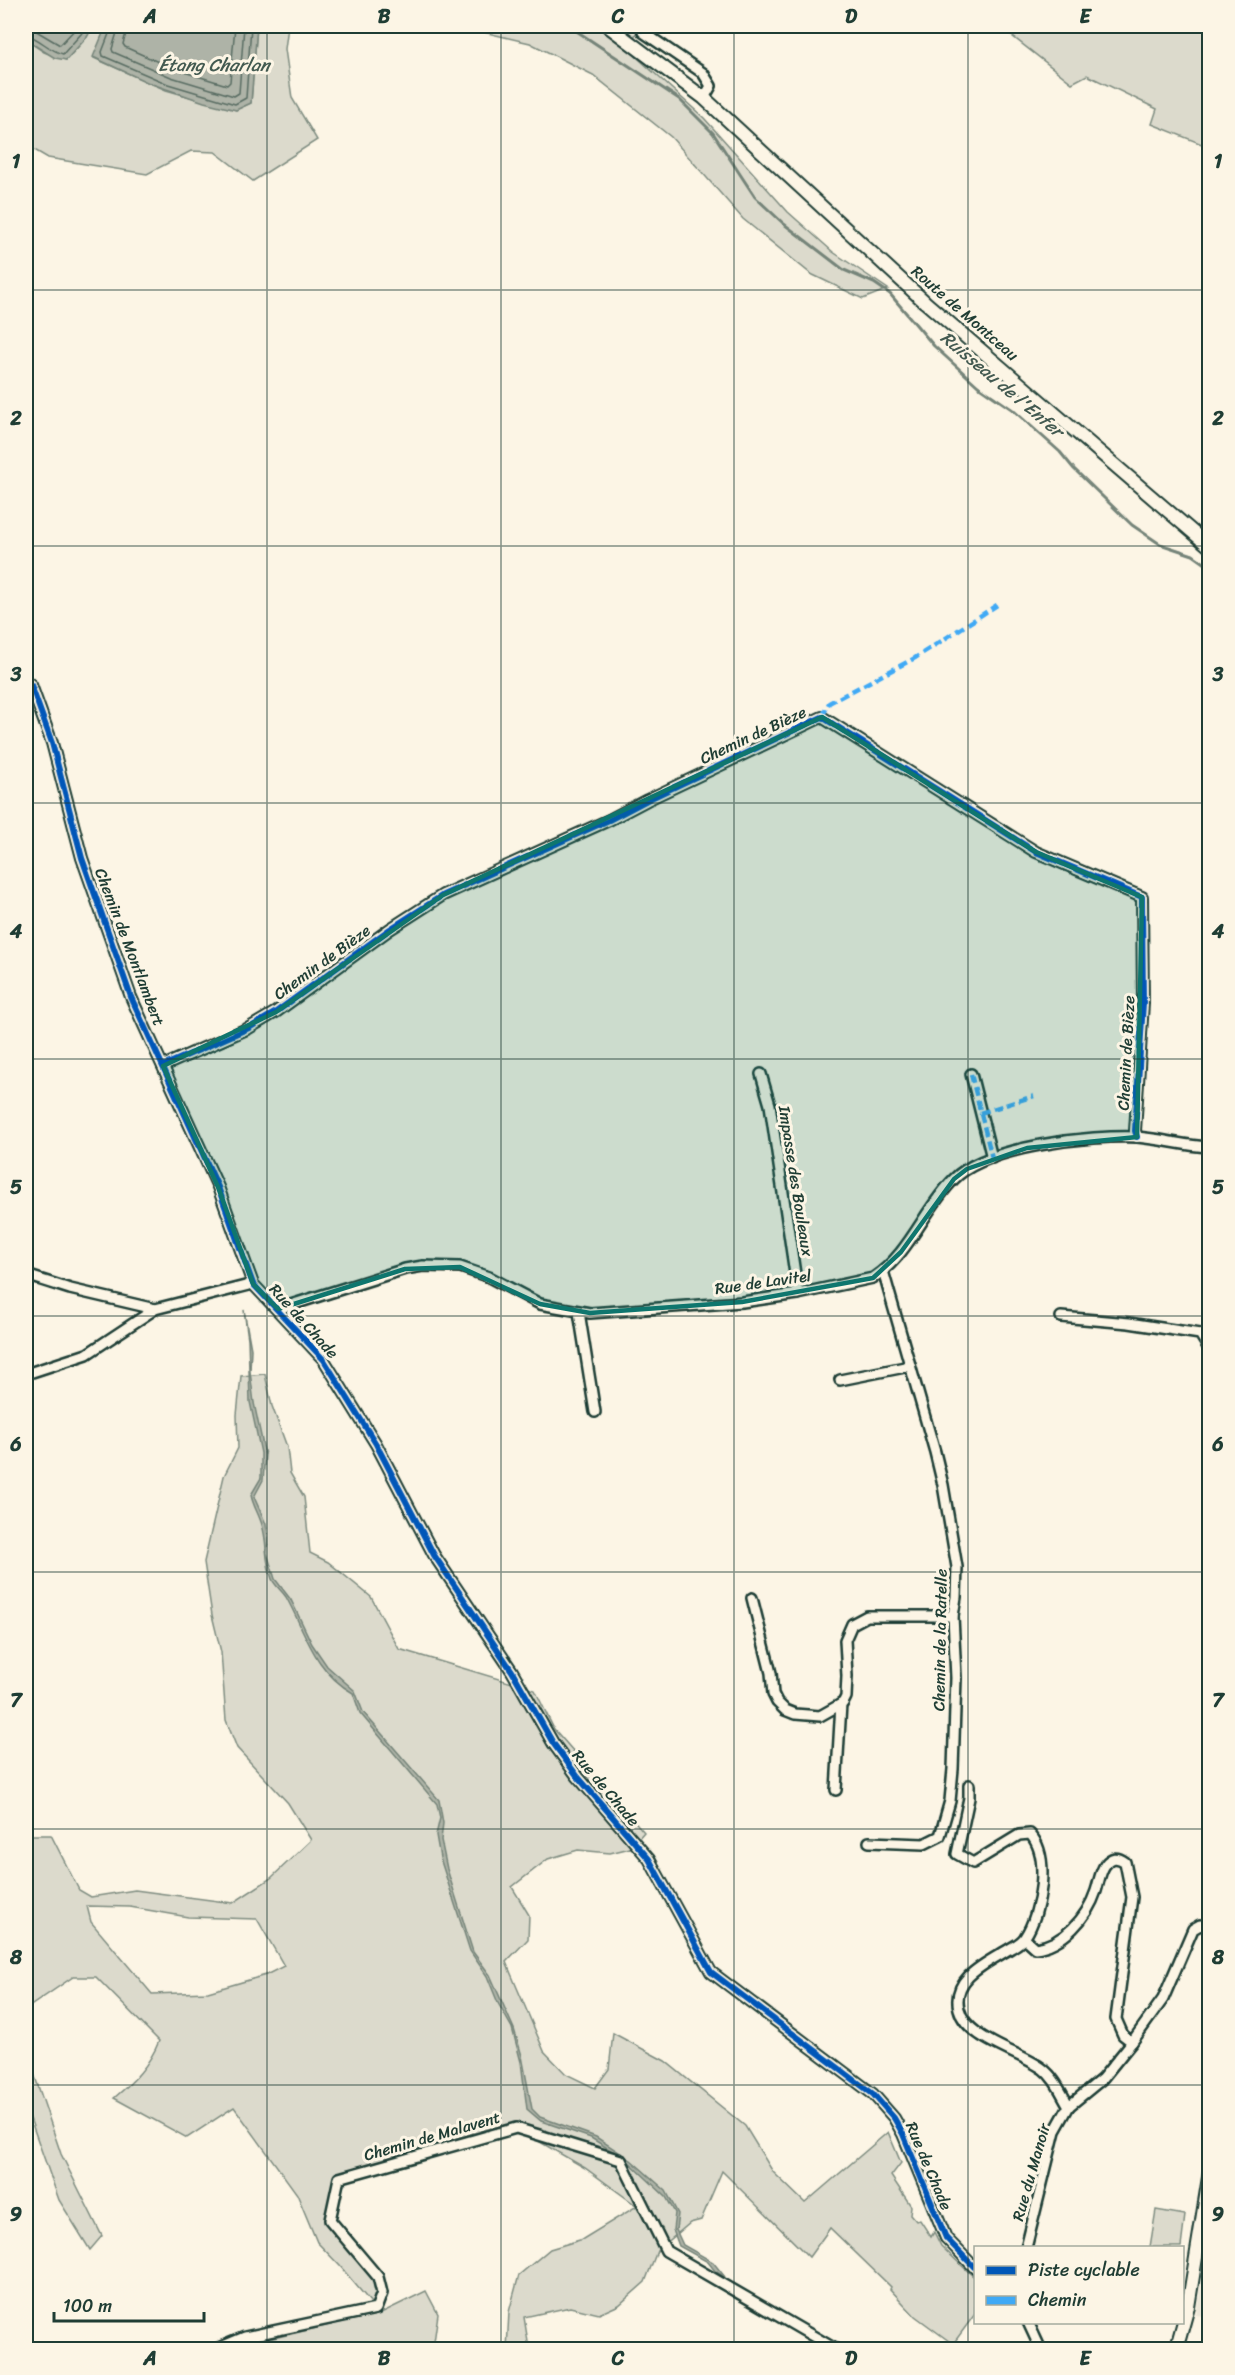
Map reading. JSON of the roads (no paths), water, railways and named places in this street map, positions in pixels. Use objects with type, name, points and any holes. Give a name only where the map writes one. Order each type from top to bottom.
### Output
[{"type":"street","name":"Route de Montceau","points":[[608,26],[704,98],[925,302],[1209,547]]},
{"type":"street","points":[[643,32],[703,73],[711,86],[704,98]]},
{"type":"street","name":"Chemin de Montlambert","points":[[26,681],[31,685],[52,743],[82,858],[131,997],[218,1187],[253,1284]]},
{"type":"street","name":"Chemin de Bièze","points":[[163,1066],[249,1028],[276,1012],[390,929],[443,896],[609,820],[822,717],[1036,852],[1142,897],[1143,1003],[1135,1131],[1137,1137]]},
{"type":"street","name":"Impasse des Bouleaux","points":[[761,1074],[770,1105],[798,1294]]},
{"type":"street","points":[[971,1074],[992,1158]]},
{"type":"street","name":"Rue de Lavitel","points":[[278,1309],[405,1269],[423,1266],[460,1267],[489,1276],[540,1304],[579,1312],[742,1302],[798,1294],[873,1278],[883,1272],[901,1252],[954,1179],[967,1169],[992,1158],[1027,1148],[1100,1137],[1137,1137],[1209,1147]]},
{"type":"street","name":"Chemin de la Ratelle","points":[[869,1842],[924,1844],[940,1836],[950,1801],[956,1678],[953,1616],[957,1567],[943,1485],[883,1272]]},
{"type":"street","points":[[26,1275],[69,1289],[155,1309]]},
{"type":"street","points":[[26,1374],[87,1354],[155,1309],[253,1284]]},
{"type":"street","name":"Rue de Chade","points":[[253,1284],[324,1360],[376,1444],[434,1555],[512,1671],[553,1743],[578,1777],[649,1859],[711,1972],[873,2094],[884,2105],[903,2134],[946,2238],[974,2268]]},
{"type":"street","points":[[579,1312],[596,1412]]},
{"type":"street","points":[[1061,1317],[1129,1323],[1200,1334],[1209,1350]]},
{"type":"street","points":[[840,1380],[910,1366]]},
{"type":"street","points":[[752,1598],[777,1702],[785,1710],[795,1714],[820,1716],[841,1704],[846,1697],[845,1640],[848,1630],[857,1620],[867,1616],[953,1616]]},
{"type":"street","points":[[836,1790],[841,1704]]},
{"type":"street","points":[[969,1785],[969,1798],[957,1854],[974,1863],[1019,1835],[1030,1834],[1037,1841],[1041,1864],[1041,1889],[1034,1918],[1025,1939],[972,1972],[960,1989],[959,2008],[969,2027],[979,2035],[1020,2055],[1049,2074],[1069,2106],[1102,2079],[1163,1999],[1193,1929],[1200,1925],[1209,1927]]},
{"type":"street","points":[[1025,1939],[1035,1948],[1048,1947],[1065,1936],[1082,1917],[1095,1893],[1102,1869],[1107,1862],[1113,1858],[1120,1858],[1125,1862],[1132,1897],[1116,2019],[1124,2035],[1132,2042]]},
{"type":"street","name":"Rue du Manoir","points":[[1026,2246],[1055,2131],[1069,2106]]},
{"type":"street","name":"Chemin de Malavent","points":[[214,2349],[244,2337],[376,2309],[382,2293],[378,2277],[330,2220],[339,2178],[516,2128],[621,2160],[666,2251],[837,2349]]},
{"type":"street","points":[[1184,2321],[1209,2171]]},
{"type":"street","points":[[1029,2324],[1041,2349]]},
{"type":"street","points":[[1176,2349],[1183,2324]]},
{"type":"water","points":[[26,26],[93,26],[87,37],[66,60],[55,58],[26,40]]},
{"type":"water","name":"Étang Charlan","points":[[106,26],[257,26],[251,103],[236,110],[204,102],[149,83],[93,57]]},
{"type":"water","points":[[244,1310],[251,1349],[250,1371],[254,1403],[265,1455],[263,1480],[254,1497],[266,1524],[267,1553],[275,1579],[291,1600],[312,1644],[327,1666],[355,1691],[363,1712],[439,1800],[443,1823],[441,1840],[447,1869],[473,1952],[490,1975],[514,2029],[522,2056],[532,2109],[540,2117],[596,2137],[631,2160],[666,2191],[678,2214],[676,2230],[683,2245],[713,2262],[725,2277],[715,2271],[708,2262],[679,2246],[673,2230],[675,2213],[666,2197],[627,2160],[591,2138],[541,2121],[527,2109],[521,2062],[512,2028],[487,1976],[470,1951],[440,1858],[436,1835],[440,1818],[437,1804],[360,1713],[353,1693],[329,1674],[320,1662],[286,1597],[272,1579],[268,1565],[264,1532],[251,1495],[261,1478],[261,1453],[250,1402],[248,1339]]},
{"type":"waterway","name":"Ruisseau de l'Enfer","points":[[569,26],[679,99],[713,133],[755,197],[784,224],[844,270],[874,283],[890,294],[934,346],[978,386],[1013,410],[1060,452],[1074,469],[1132,525],[1160,544],[1193,555],[1210,567]]}]
